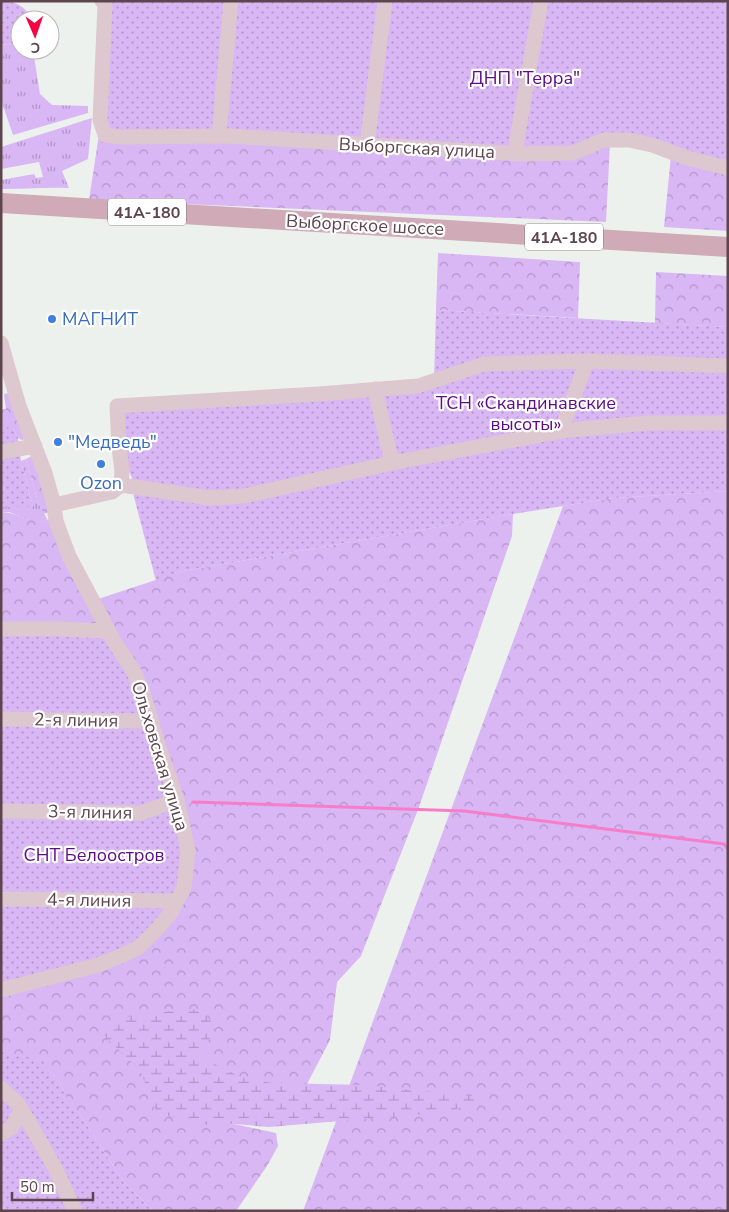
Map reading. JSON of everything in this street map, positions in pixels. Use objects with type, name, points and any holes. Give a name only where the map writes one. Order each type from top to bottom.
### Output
[{"type":"main road","name":"Выборгское шоссе","points":[[1,203],[728,247]]},
{"type":"street","name":"Выборгская улица","points":[[102,1],[105,4],[100,120],[105,134],[120,137],[219,136],[516,154],[573,153],[604,140],[629,140],[652,145],[687,158],[728,168]]},
{"type":"street","points":[[219,136],[231,1]]},
{"type":"street","points":[[367,145],[385,1]]},
{"type":"street","points":[[516,154],[517,139],[542,1]]},
{"type":"street","name":"Ольховская улица","points":[[1,343],[8,390],[19,406],[45,473],[54,504],[56,521],[69,556],[109,632],[133,670],[144,696],[177,800],[188,852],[184,887],[172,911],[159,927],[139,946],[130,952],[98,965],[1,990]]},
{"type":"street","points":[[121,485],[122,472],[118,447],[117,406],[418,386],[484,364],[587,361],[728,366]]},
{"type":"street","points":[[560,430],[587,361]]},
{"type":"street","points":[[375,389],[392,463]]},
{"type":"street","points":[[54,504],[112,492],[121,485],[210,498],[244,496],[392,463],[560,430],[646,423],[728,423]]},
{"type":"street","points":[[1,452],[35,446]]},
{"type":"street","points":[[1,629],[56,629],[109,632]]},
{"type":"street","name":"2-я линия","points":[[1,719],[140,721],[151,719]]},
{"type":"street","name":"3-я линия","points":[[1,811],[141,813],[177,800]]},
{"type":"street","name":"4-я линия","points":[[1,899],[177,901]]},
{"type":"street","points":[[1,1088],[18,1104],[23,1112],[55,1168],[71,1209]]},
{"type":"street","points":[[1,1134],[12,1127],[17,1117],[23,1112]]},
{"type":"green space","points":[[1,1],[20,5],[26,10],[10,10],[10,44],[1,45]]},
{"type":"green space","name":"ДНП \"Терра\"","points":[[102,1],[728,1],[728,167],[629,140],[573,153],[105,135]]},
{"type":"green space","points":[[10,44],[10,60],[35,60],[40,94],[52,105],[88,106],[88,113],[13,135],[1,100],[1,45]]},
{"type":"green space","points":[[92,118],[88,159],[62,171],[69,188],[1,189],[1,180],[34,174],[36,178],[43,177],[39,162],[1,169],[1,147]]},
{"type":"green space","points":[[100,128],[610,144],[606,222],[89,200]]},
{"type":"green space","points":[[671,155],[728,167],[728,231],[664,227]]},
{"type":"green space","points":[[438,253],[580,262],[578,318],[436,310]]},
{"type":"green space","points":[[656,272],[728,276],[728,327],[655,323]]},
{"type":"green space","name":"ТСН «Скандинавские высоты»","points":[[436,310],[728,327],[728,491],[613,498],[183,571],[156,581],[134,497],[132,478],[119,447],[117,406],[434,381]]},
{"type":"green space","points":[[10,393],[26,439],[18,438],[13,429],[1,431],[1,410],[6,409],[4,394]]},
{"type":"green space","points":[[8,427],[13,429],[18,438],[21,461],[33,507],[1,507],[1,431]]},
{"type":"green space","points":[[32,456],[49,512],[44,514],[38,502],[26,459]]},
{"type":"green space","points":[[26,459],[38,502],[48,521],[35,522],[9,512],[1,512],[1,507],[33,507],[21,461]]},
{"type":"green space","points":[[728,491],[728,1211],[303,1211],[563,506],[613,498]]},
{"type":"green space","points":[[1,512],[39,521],[53,519],[92,601],[183,571],[513,514],[512,536],[419,807],[361,956],[337,982],[330,1040],[307,1084],[183,1113],[276,1133],[278,1146],[267,1166],[236,1211],[153,1211],[123,1181],[79,1113],[66,1099],[58,1079],[42,1061],[1,1051]]},
{"type":"green space","name":"СНТ Белоостров","points":[[1,627],[106,630],[133,670],[177,803],[184,887],[139,947],[1,992]]},
{"type":"green space","points":[[202,1009],[216,1029],[198,1056],[243,1078],[272,1083],[367,1085],[488,1098],[448,1112],[269,1127],[224,1123],[203,1125],[157,1113],[140,1070],[101,1033],[134,1014]]},
{"type":"green space","points":[[1,1051],[42,1060],[49,1071],[58,1079],[67,1099],[79,1113],[123,1181],[153,1211],[81,1211],[47,1139],[29,1110],[1,1080]]},
{"type":"green space","points":[[1,1094],[15,1107],[70,1211],[1,1211]]},
{"type":"waterway","points":[[193,802],[464,811],[724,844],[728,849]]},
{"type":"place","name":"МАГНИТ","points":[[52,319]]},
{"type":"place","name":"\"Медведь\"","points":[[58,442]]},
{"type":"place","name":"Ozon","points":[[101,464]]}]
